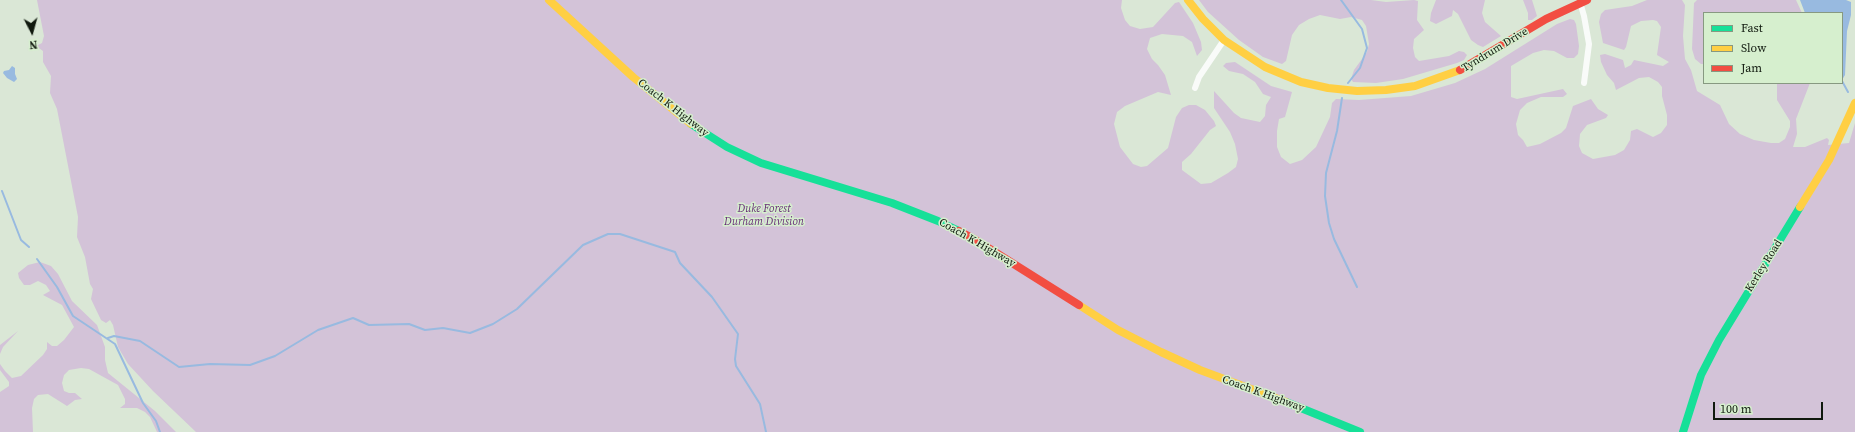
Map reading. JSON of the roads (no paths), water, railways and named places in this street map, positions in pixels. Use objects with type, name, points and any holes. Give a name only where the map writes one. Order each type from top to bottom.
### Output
[{"type":"street","name":"Coach K Highway","points":[[549,0],[633,77],[674,111],[702,132],[727,147],[761,163],[783,171],[892,203],[938,221],[974,239],[1118,330],[1155,350],[1200,370],[1334,420],[1360,432]]},
{"type":"street","name":"Tyndrum Drive","points":[[1188,0],[1203,19],[1224,40],[1265,68],[1301,82],[1349,91],[1386,90],[1427,83],[1465,69],[1546,19],[1583,1]]},
{"type":"street","points":[[1583,1],[1589,44],[1584,83]]},
{"type":"street","points":[[1195,88],[1199,77],[1224,40]]},
{"type":"street","name":"Kerley Road","points":[[1683,432],[1701,375],[1719,340],[1829,160],[1855,103]]},
{"type":"water","points":[[1800,0],[1846,0],[1851,2],[1851,15],[1847,31],[1845,75],[1843,78],[1843,12],[1805,12]]},
{"type":"water","points":[[12,66],[15,68],[17,79],[14,82],[7,78],[3,73],[4,71],[9,70]]},
{"type":"waterway","points":[[1341,0],[1362,29],[1367,48],[1360,68],[1348,83]]},
{"type":"waterway","points":[[1843,83],[1848,92]]},
{"type":"waterway","points":[[1342,98],[1337,131],[1326,173],[1325,196],[1329,223],[1334,239],[1357,287]]},
{"type":"waterway","points":[[2,191],[21,240],[29,247]]},
{"type":"waterway","points":[[108,338],[114,336],[140,341],[179,367],[210,364],[250,365],[275,356],[318,330],[353,318],[369,325],[409,324],[425,330],[443,328],[470,333],[493,324],[517,309],[583,245],[608,234],[620,234],[675,252],[680,263],[712,297],[738,334],[735,359],[736,366],[760,404],[766,432]]},
{"type":"waterway","points":[[37,259],[57,287],[73,316],[115,344],[143,403],[156,421],[160,432]]},
{"type":"park label","name":"Duke Forest Durham Division","points":[[764,215]]}]
